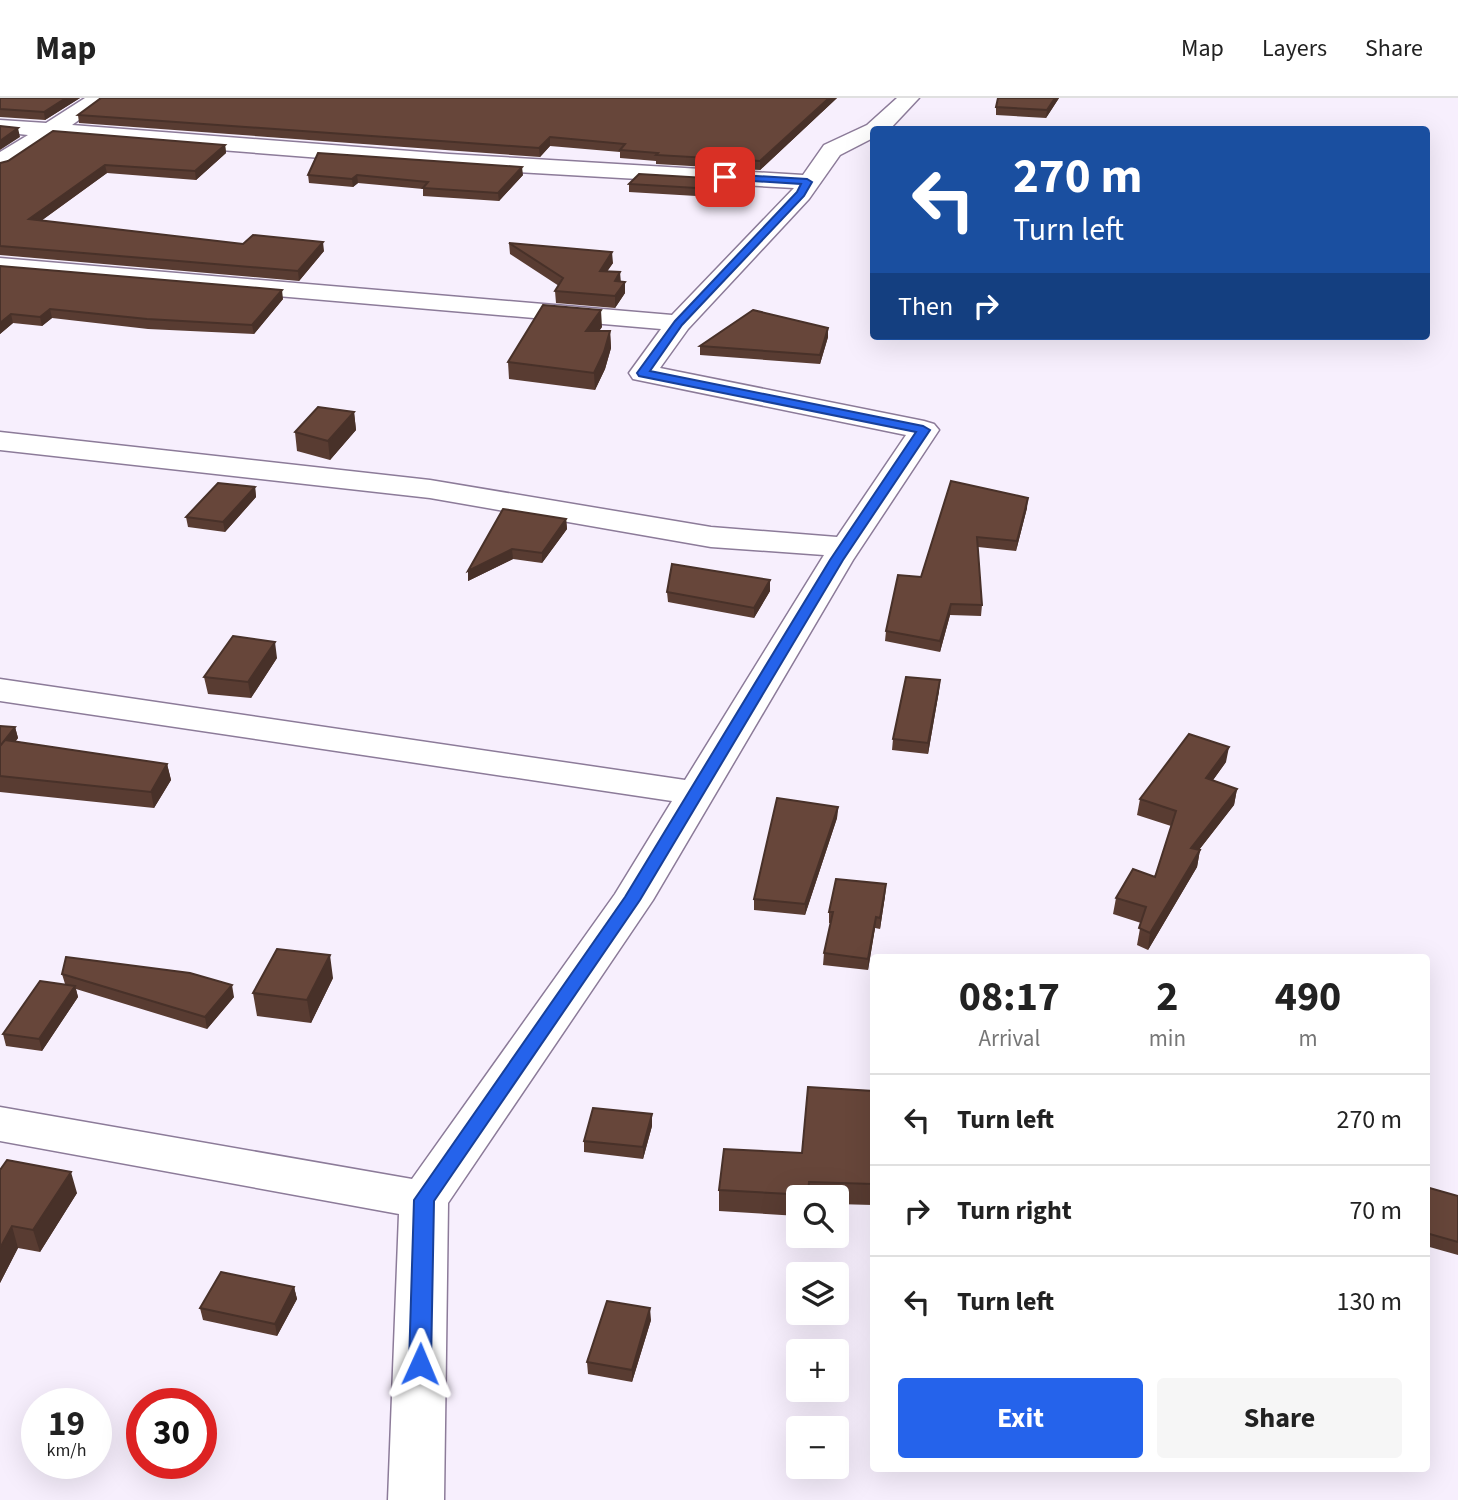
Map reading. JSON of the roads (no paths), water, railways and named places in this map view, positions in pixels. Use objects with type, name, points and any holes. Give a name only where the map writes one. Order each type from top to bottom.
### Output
[{"type":"street","points":[[0,162],[99,98]]},
{"type":"street","points":[[880,126],[909,98]]},
{"type":"street","points":[[0,126],[449,161],[807,182]]},
{"type":"street","points":[[416,1500],[424,1200],[632,900],[846,547],[923,430],[643,373],[678,323],[801,194],[832,150],[870,132]]},
{"type":"street","points":[[0,265],[678,323]]},
{"type":"street","points":[[0,442],[430,489],[711,537],[846,547]]},
{"type":"street","points":[[0,690],[696,793]]},
{"type":"street","points":[[0,1124],[424,1200]]}]
